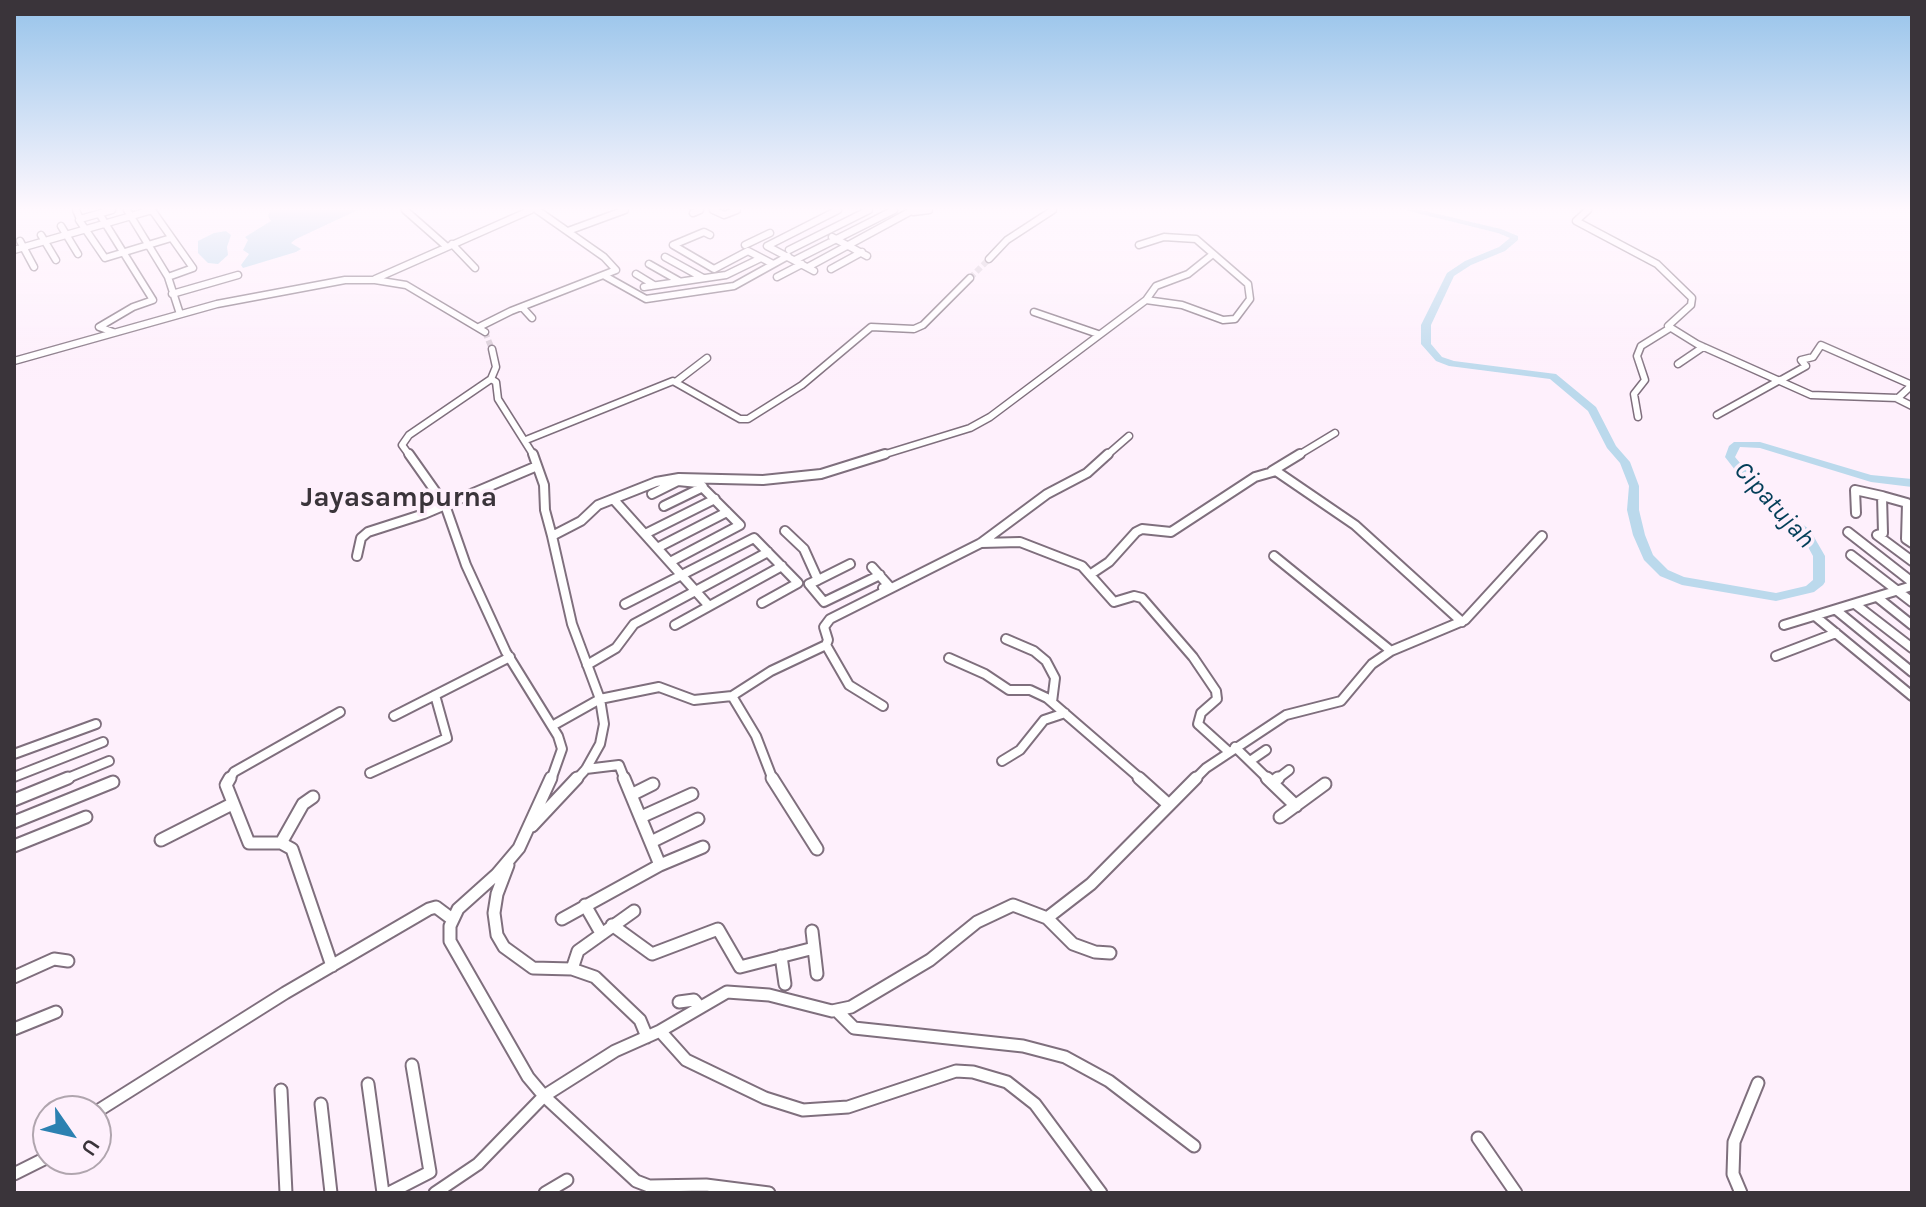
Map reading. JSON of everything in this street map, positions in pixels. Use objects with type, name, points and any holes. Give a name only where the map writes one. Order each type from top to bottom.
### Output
[{"type":"street","points":[[118,333],[99,327],[133,307],[153,300],[132,266]]},
{"type":"street","points":[[162,266],[180,314]]},
{"type":"street","points":[[168,277],[192,266]]},
{"type":"street","points":[[375,280],[404,266]]},
{"type":"street","points":[[14,361],[180,314],[312,285],[375,280],[406,285],[482,329],[522,307],[608,275],[615,266]]},
{"type":"street","points":[[653,266],[680,281]]},
{"type":"street","points":[[682,266],[704,278]]},
{"type":"street","points":[[709,266],[726,275],[730,286]]},
{"type":"street","points":[[714,269],[719,266]]},
{"type":"street","points":[[644,287],[726,275],[744,266]]},
{"type":"street","points":[[608,275],[646,299],[730,286],[768,266]]},
{"type":"street","points":[[777,277],[792,266]]},
{"type":"street","points":[[831,269],[837,266]]},
{"type":"street","points":[[552,536],[581,521],[598,505],[656,482],[679,478],[763,480],[821,474],[970,428],[990,417],[1146,300],[1156,286],[1188,274],[1198,266]]},
{"type":"street","points":[[1146,300],[1182,305],[1223,320],[1238,317],[1250,299],[1248,284],[1227,266]]},
{"type":"street","points":[[1659,266],[1692,298],[1691,305],[1669,324],[1670,328]]},
{"type":"street","points":[[636,274],[655,285]]},
{"type":"street","points":[[172,294],[238,275]]},
{"type":"street","points":[[677,381],[740,419],[752,418],[802,385],[871,327],[914,329],[923,325],[970,278]]},
{"type":"street","points":[[522,307],[532,318]]},
{"type":"street","points":[[1034,312],[1098,334]]},
{"type":"street","points":[[1670,328],[1703,347],[1780,380],[1811,395],[1895,398],[1902,397],[1912,385],[1822,345],[1813,357],[1801,360],[1806,366],[1780,380],[1717,415]]},
{"type":"street","points":[[1638,417],[1634,394],[1645,380],[1637,356],[1641,346],[1670,328]]},
{"type":"street","points":[[1678,364],[1703,347]]},
{"type":"street","points":[[492,349],[496,367],[491,379],[402,442],[405,453],[445,505],[466,565],[510,657],[562,742],[561,758],[532,826]]},
{"type":"street","points":[[526,440],[658,385],[677,381],[707,358]]},
{"type":"street","points":[[491,379],[496,382],[498,399],[526,440],[544,485],[545,510],[572,624],[600,699],[603,734],[586,769],[532,826],[511,858],[497,894],[494,913],[497,935],[504,947],[525,965],[584,971],[603,983],[640,1020],[647,1037]]},
{"type":"street","points":[[1895,398],[1912,406]]},
{"type":"street","points":[[1091,574],[1109,562],[1136,532],[1142,529],[1171,532],[1217,500],[1335,433]]},
{"type":"street","points":[[552,726],[600,699],[659,687],[694,700],[732,696],[771,671],[826,645],[828,640],[824,627],[830,619],[981,543],[1047,494],[1087,473],[1129,436]]},
{"type":"street","points":[[357,556],[361,538],[368,532],[445,505],[537,466]]},
{"type":"street","points":[[1272,471],[1280,473],[1355,525],[1462,622]]},
{"type":"street","points":[[652,494],[678,481],[698,483],[740,525],[670,562]]},
{"type":"street","points":[[664,506],[703,487]]},
{"type":"street","points":[[1856,513],[1855,490],[1907,503],[1906,539],[1912,543]]},
{"type":"street","points":[[1882,496],[1883,533],[1877,535],[1912,561]]},
{"type":"street","points":[[645,534],[715,499]]},
{"type":"street","points":[[615,501],[709,606]]},
{"type":"street","points":[[657,548],[727,512]]},
{"type":"street","points":[[785,531],[804,549],[824,602],[880,575]]},
{"type":"street","points":[[1784,625],[1912,584],[1848,532]]},
{"type":"street","points":[[1047,918],[1091,884],[1206,768],[1291,712],[1341,701],[1372,664],[1391,651],[1462,622],[1542,536]]},
{"type":"street","points":[[625,604],[754,538],[798,583]]},
{"type":"street","points":[[981,543],[1020,542],[1082,566],[1114,602],[1134,596],[1142,598],[1193,657],[1218,697],[1201,713],[1198,724],[1250,761],[1296,806]]},
{"type":"street","points":[[586,663],[621,643],[634,624],[768,552]]},
{"type":"street","points":[[1851,555],[1912,602]]},
{"type":"street","points":[[1274,556],[1391,651]]},
{"type":"street","points":[[762,603],[798,583],[814,582],[850,564]]},
{"type":"street","points":[[675,625],[782,566]]},
{"type":"street","points":[[834,613],[889,586],[872,567]]},
{"type":"street","points":[[1877,597],[1912,625]]},
{"type":"street","points":[[1855,604],[1912,648]]},
{"type":"street","points":[[1836,610],[1911,670]]},
{"type":"street","points":[[1815,616],[1912,696]]},
{"type":"street","points":[[1776,656],[1836,633]]},
{"type":"street","points":[[1006,639],[1034,651],[1046,661],[1055,678],[1052,702]]},
{"type":"street","points":[[826,645],[849,685],[883,706]]},
{"type":"street","points":[[394,716],[510,657]]},
{"type":"street","points":[[949,658],[985,674],[1009,690],[1030,690],[1052,702],[1169,805]]},
{"type":"street","points":[[1888,676],[1911,670]]},
{"type":"street","points":[[370,773],[447,738],[435,695]]},
{"type":"street","points":[[732,696],[756,736],[774,780],[817,849]]},
{"type":"street","points":[[332,966],[292,849],[281,843],[249,843],[226,785],[229,776],[272,748],[340,712]]},
{"type":"street","points":[[1002,761],[1020,750],[1044,720],[1065,713]]},
{"type":"street","points":[[14,754],[96,724]]},
{"type":"street","points":[[14,777],[103,742]]},
{"type":"street","points":[[1250,761],[1266,750]]},
{"type":"street","points":[[14,800],[109,761]]},
{"type":"street","points":[[586,769],[619,765],[660,865]]},
{"type":"street","points":[[1272,783],[1289,770]]},
{"type":"street","points":[[14,822],[113,782]]},
{"type":"street","points":[[631,795],[653,784]]},
{"type":"street","points":[[1280,817],[1325,784]]},
{"type":"street","points":[[641,817],[692,794]]},
{"type":"street","points":[[281,843],[303,804],[313,797]]},
{"type":"street","points":[[161,840],[232,804]]},
{"type":"street","points":[[14,846],[86,817]]},
{"type":"street","points":[[651,842],[698,819]]},
{"type":"street","points":[[562,919],[660,865],[703,847]]},
{"type":"street","points":[[511,858],[464,902],[452,919],[449,933],[453,949],[528,1077],[642,1189],[706,1185],[769,1193]]},
{"type":"street","points":[[585,905],[601,933]]},
{"type":"street","points":[[837,1011],[897,982],[988,916],[1017,905],[1047,918],[1073,944],[1095,952],[1110,953]]},
{"type":"street","points":[[112,1102],[432,907],[440,909],[452,919]]},
{"type":"street","points":[[572,969],[578,951],[634,911]]},
{"type":"street","points":[[612,925],[652,954],[718,929],[740,967],[814,948]]},
{"type":"street","points":[[812,931],[817,974]]},
{"type":"street","points":[[781,956],[785,984]]},
{"type":"street","points":[[14,977],[54,959],[68,961]]},
{"type":"street","points":[[435,1193],[487,1156],[544,1096],[615,1051],[660,1031],[699,1006],[727,992],[741,991],[837,1011],[854,1028],[1010,1045],[1065,1057],[1109,1081],[1194,1146]]},
{"type":"street","points":[[679,1002],[694,1000],[699,1006]]},
{"type":"street","points":[[14,1029],[56,1012]]},
{"type":"street","points":[[660,1031],[686,1060],[765,1098],[803,1110],[848,1107],[956,1071],[973,1072],[1007,1082],[1035,1104],[1101,1193]]},
{"type":"street","points":[[389,1193],[430,1172],[412,1065]]},
{"type":"street","points":[[1741,1193],[1733,1174],[1734,1142],[1758,1083]]},
{"type":"street","points":[[368,1084],[383,1193]]},
{"type":"street","points":[[281,1090],[286,1193]]},
{"type":"street","points":[[321,1104],[327,1191]]},
{"type":"street","points":[[1478,1138],[1516,1193]]},
{"type":"street","points":[[14,1174],[32,1165]]},
{"type":"street","points":[[545,1193],[567,1180]]},
{"type":"waterway","name":"Cipatujah","points":[[1463,266],[1450,275],[1426,325],[1426,344],[1439,359],[1452,364],[1553,376],[1592,409],[1612,448],[1625,462],[1634,486],[1633,510],[1639,535],[1648,557],[1664,573],[1682,581],[1776,597],[1810,589],[1819,582],[1819,556],[1806,533],[1767,503],[1730,457],[1738,444],[1760,445],[1871,478],[1912,483]]},
{"type":"tunnel","points":[[970,278],[982,266]]},
{"type":"tunnel","points":[[485,332],[492,349]]},
{"type":"district","name":"Jayasampurna","points":[[399,498]]}]
